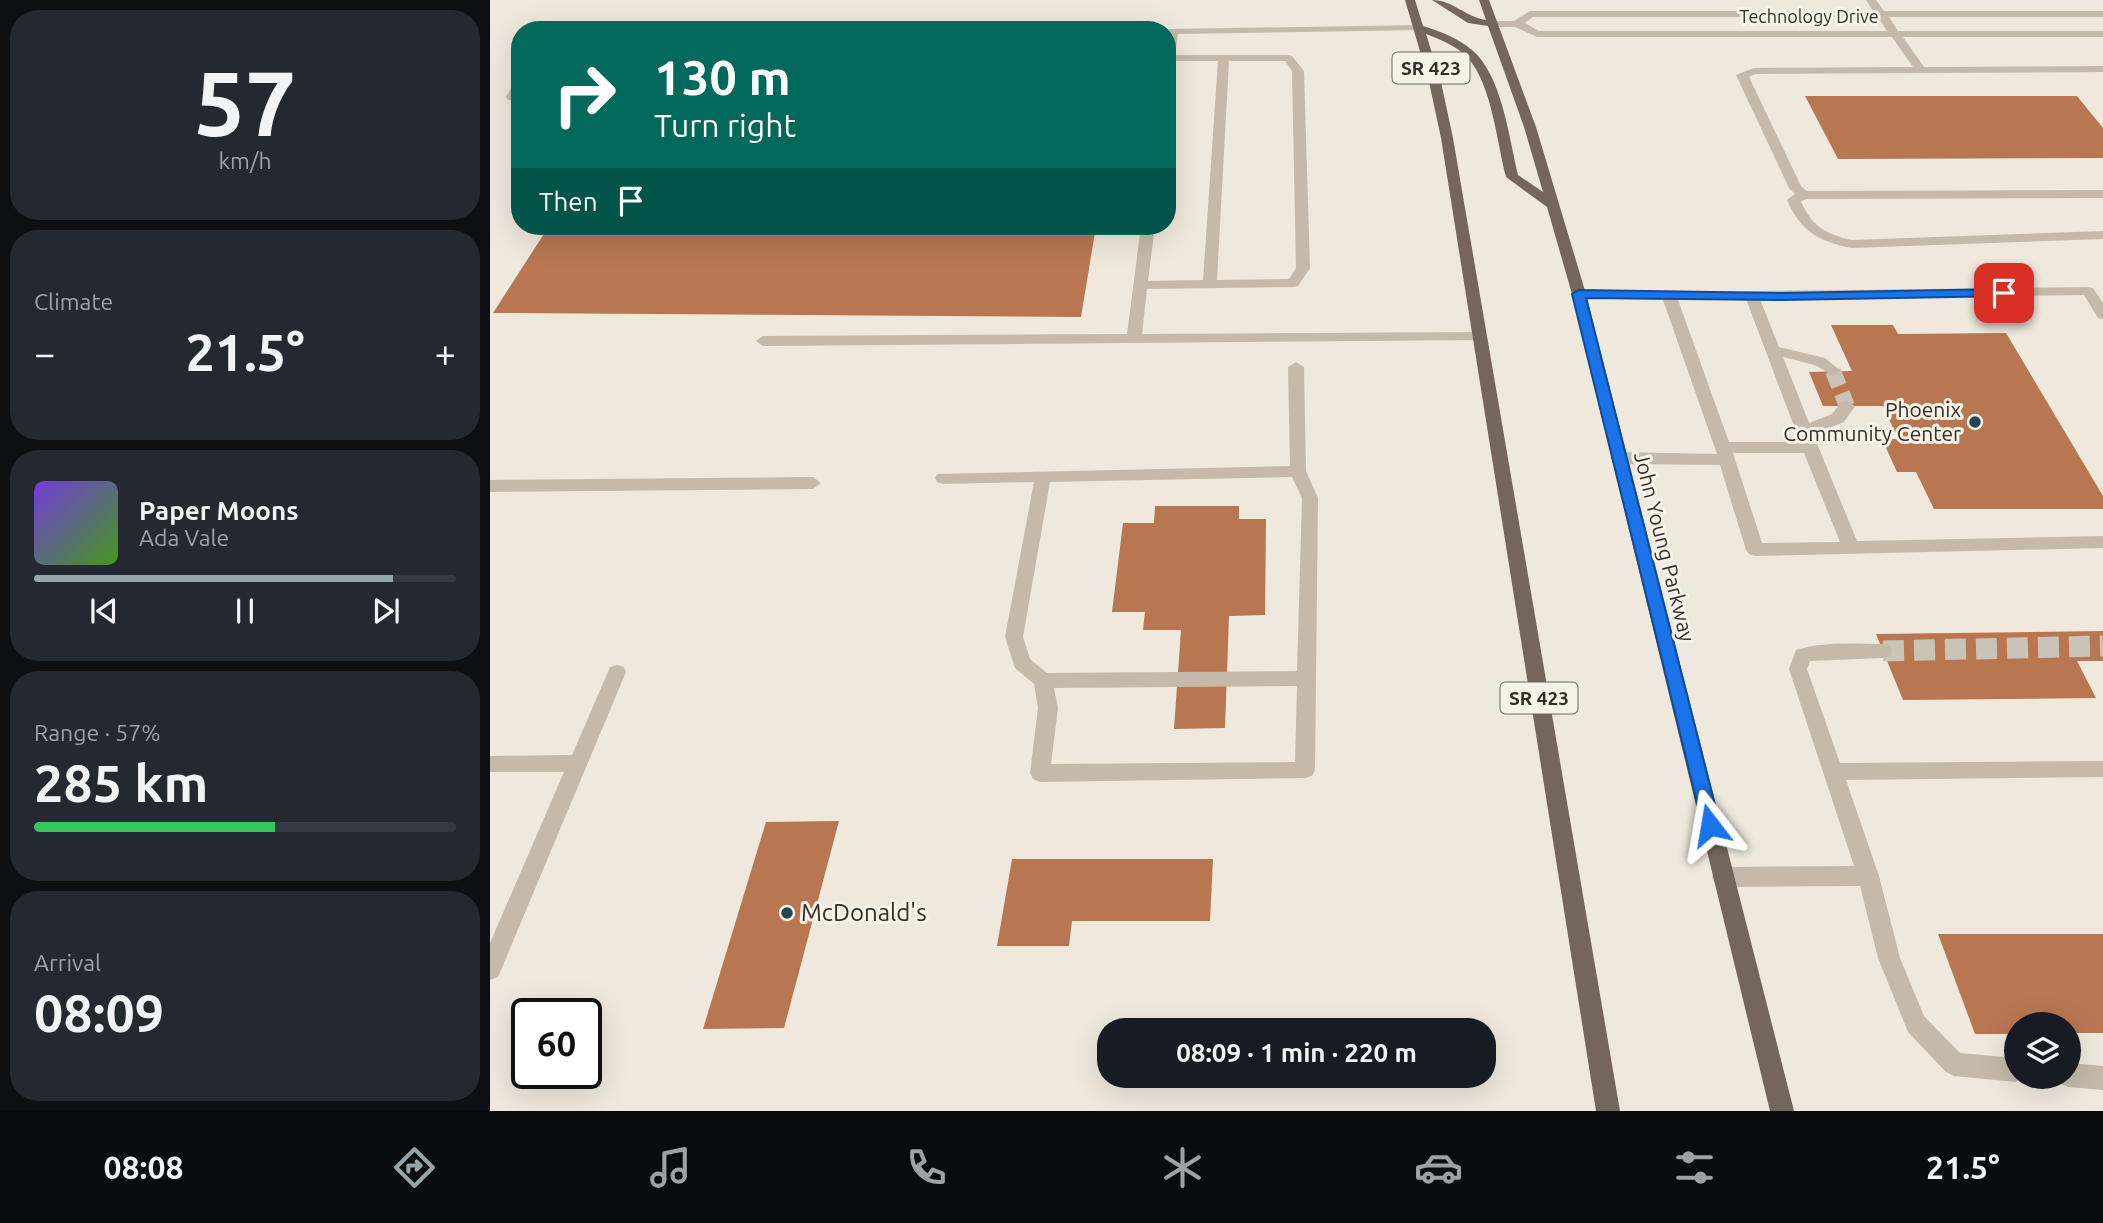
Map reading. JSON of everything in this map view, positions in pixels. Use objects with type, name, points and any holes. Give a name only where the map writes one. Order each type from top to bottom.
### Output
[{"type":"main road","name":"SR 423","points":[[1410,0],[1420,28],[1447,138],[1608,1111]]},
{"type":"main road","points":[[1437,0],[1472,21],[1494,24]]},
{"type":"main road","name":"John Young Parkway","points":[[1484,0],[1530,127],[1579,294],[1782,1111]]},
{"type":"main road","points":[[1420,28],[1458,44],[1475,58],[1485,76],[1512,177],[1555,207]]},
{"type":"street","points":[[1871,0],[1920,69]]},
{"type":"street","name":"Technology Drive","points":[[1517,23],[1530,14],[1608,8],[1879,13],[2103,13]]},
{"type":"street","name":"Technology Drive","points":[[1494,24],[1517,23],[1537,34],[2103,34]]},
{"type":"street","points":[[1176,31],[1420,28]]},
{"type":"street","points":[[1140,285],[1293,283],[1303,268],[1298,71],[1288,58],[1176,58]]},
{"type":"street","points":[[1210,284],[1224,58]]},
{"type":"street","points":[[1804,195],[1795,188],[1741,75],[1754,71],[2103,69]]},
{"type":"street","points":[[2103,194],[1804,195],[1794,200],[1802,222],[1826,238],[1851,244],[2103,235]]},
{"type":"street","points":[[1133,339],[1147,235]]},
{"type":"street","points":[[1579,294],[1752,296],[2088,291],[2103,316]]},
{"type":"street","points":[[1669,296],[1755,550],[2103,542]]},
{"type":"street","points":[[1752,296],[1851,548]]},
{"type":"street","points":[[763,341],[1480,337]]},
{"type":"street","points":[[1773,350],[1820,361],[1833,371]]},
{"type":"street","points":[[1043,476],[1014,637],[1022,663],[1043,681],[1048,708],[1040,773],[1304,770],[1310,498],[1298,471],[1296,367]]},
{"type":"street","points":[[1618,458],[1724,454],[1807,439],[1838,418],[1847,406]]},
{"type":"street","points":[[943,478],[1298,471]]},
{"type":"street","points":[[490,486],[813,483]]},
{"type":"street","points":[[1883,652],[1803,655],[1798,668],[1868,876],[1889,958],[1916,1024],[1954,1064],[2004,1069]]},
{"type":"street","points":[[490,969],[617,672]]},
{"type":"street","points":[[1043,681],[1307,678]]},
{"type":"street","points":[[490,764],[579,763]]},
{"type":"street","points":[[1833,772],[2103,769]]},
{"type":"street","points":[[1723,877],[1868,876]]},
{"type":"street","points":[[2081,1076],[2103,1078]]},
{"type":"building","points":[[1805,96],[2077,96],[2103,128],[2103,158],[1838,159]]},
{"type":"building","points":[[543,235],[1095,235],[1081,317],[493,313]]},
{"type":"building","name":"Phoenix Community Center","points":[[1831,325],[1893,325],[1898,334],[2006,333],[2103,496],[2103,509],[1934,509],[1916,472],[1897,472],[1882,439],[1898,439],[1883,406],[1823,406],[1809,372],[1852,371]]},
{"type":"building","points":[[1155,506],[1239,506],[1239,519],[1266,519],[1265,615],[1229,616],[1225,728],[1174,729],[1181,630],[1143,630],[1145,612],[1112,612],[1123,523],[1154,523]]},
{"type":"building","points":[[2103,631],[2103,661],[2077,661],[2096,698],[1903,700],[1876,634]]},
{"type":"building","points":[[839,821],[784,1028],[703,1029],[766,822]]},
{"type":"building","points":[[1012,859],[1213,859],[1210,921],[1072,921],[1069,946],[997,946]]},
{"type":"building","points":[[1938,934],[2103,934],[2103,1033],[2081,1033],[2081,1012],[2004,1012],[2004,1034],[1975,1034]]},
{"type":"tunnel","points":[[1833,371],[1847,406]]},
{"type":"tunnel","points":[[1883,651],[2103,646]]},
{"type":"place","name":"Phoenix Community Center","points":[[1975,422]]},
{"type":"place","name":"McDonald's","points":[[787,913]]},
{"type":"route","points":[[1710,825],[1579,294],[1782,296],[2004,293]]}]
